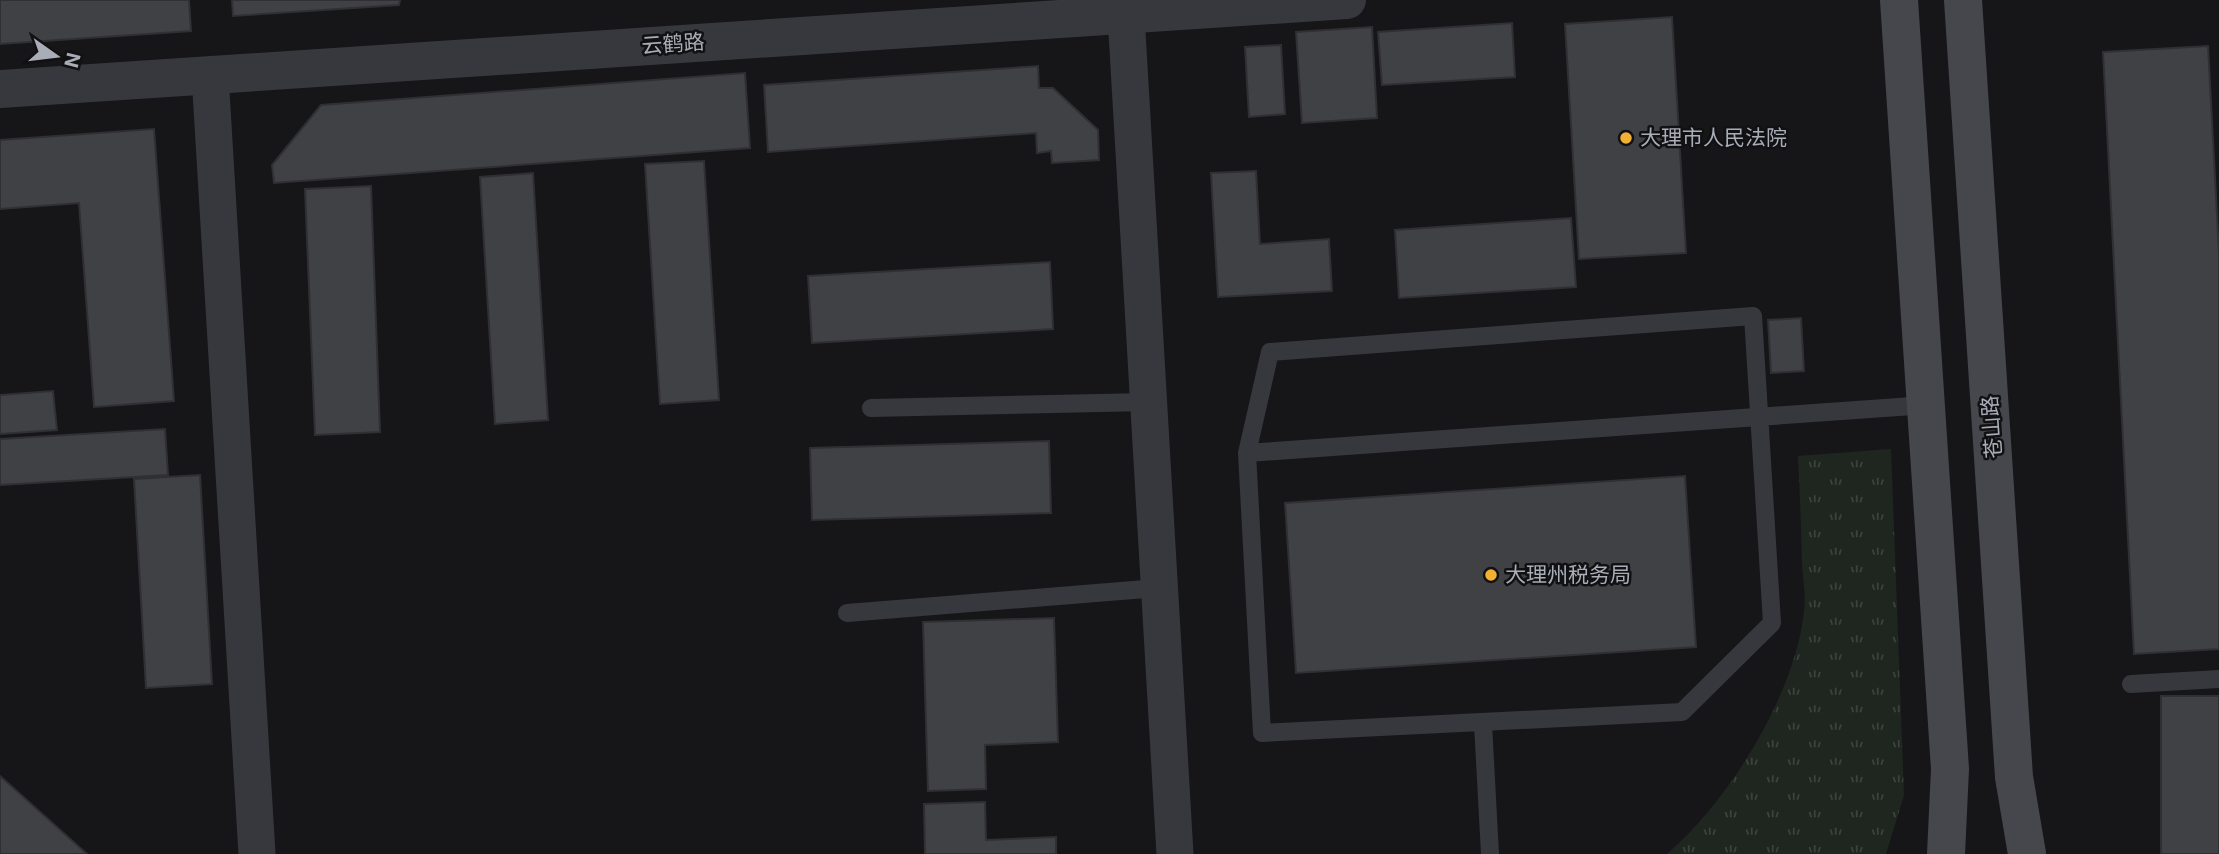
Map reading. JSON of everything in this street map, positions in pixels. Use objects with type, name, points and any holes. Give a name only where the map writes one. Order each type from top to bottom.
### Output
[{"type":"main road","points":[[1899,0],[1950,769],[1946,854]]},
{"type":"main road","name":"苍山路","points":[[1963,0],[2014,777],[2027,854]]},
{"type":"street","name":"云鹤路","points":[[0,89],[1347,0]]},
{"type":"street","points":[[1126,15],[1175,854]]},
{"type":"street","points":[[210,75],[257,854]]},
{"type":"lane","points":[[1753,316],[1772,624],[1682,712],[1262,733],[1247,453],[1270,352],[1753,316]]},
{"type":"lane","points":[[871,408],[1147,402]]},
{"type":"lane","points":[[1247,453],[1760,414],[1927,405]]},
{"type":"lane","points":[[847,613],[1158,588]]},
{"type":"lane","points":[[2130,684],[2219,679]]},
{"type":"lane","points":[[1483,724],[1490,854]]},
{"type":"green space","points":[[1891,449],[1904,795],[1886,854],[1667,854],[1690,832],[1735,775],[1756,743],[1788,676],[1805,605],[1798,456]]},
{"type":"building","points":[[0,0],[189,0],[191,31],[0,44]]},
{"type":"building","points":[[232,0],[400,0],[399,5],[233,16]]},
{"type":"building","name":"大理市人民法院","points":[[1672,17],[1686,253],[1579,259],[1565,24]]},
{"type":"building","points":[[1512,23],[1515,77],[1382,85],[1378,32]]},
{"type":"building","points":[[1372,27],[1377,118],[1302,123],[1296,32]]},
{"type":"building","points":[[1281,45],[1285,114],[1249,117],[1245,47]]},
{"type":"building","points":[[2208,46],[2219,253],[2219,649],[2134,654],[2103,52]]},
{"type":"building","points":[[1038,66],[1039,88],[1053,88],[1098,130],[1099,160],[1052,163],[1051,151],[1037,153],[1036,133],[768,152],[764,85]]},
{"type":"building","points":[[745,73],[750,148],[274,183],[272,165],[321,105]]},
{"type":"building","points":[[154,129],[174,401],[94,407],[79,203],[0,209],[0,140]]},
{"type":"building","points":[[704,161],[719,400],[660,404],[645,164]]},
{"type":"building","points":[[1256,171],[1260,244],[1329,239],[1332,291],[1218,297],[1211,173]]},
{"type":"building","points":[[533,173],[548,420],[495,424],[480,177]]},
{"type":"building","points":[[371,186],[380,432],[315,435],[305,189]]},
{"type":"building","points":[[1571,218],[1576,287],[1399,298],[1395,230]]},
{"type":"building","points":[[1050,262],[1053,329],[812,343],[808,276]]},
{"type":"building","points":[[1801,318],[1804,371],[1771,373],[1768,320]]},
{"type":"building","points":[[53,391],[57,430],[0,434],[0,395]]},
{"type":"building","points":[[165,429],[168,475],[0,485],[0,439]]},
{"type":"building","points":[[1049,441],[1051,513],[812,520],[810,448]]},
{"type":"building","points":[[200,475],[212,684],[146,688],[134,479]]},
{"type":"building","name":"大理州税务局","points":[[1685,476],[1696,647],[1296,673],[1285,503]]},
{"type":"building","points":[[1054,618],[1058,742],[985,745],[986,789],[928,791],[923,622]]},
{"type":"building","points":[[2161,696],[2219,696],[2219,854],[2161,854]]},
{"type":"building","points":[[0,776],[87,854],[0,854]]},
{"type":"building","points":[[985,802],[986,840],[1056,837],[1056,854],[925,854],[924,804]]},
{"type":"place","name":"大理市人民法院","points":[[1626,138]]},
{"type":"place","name":"大理州税务局","points":[[1491,575]]}]
